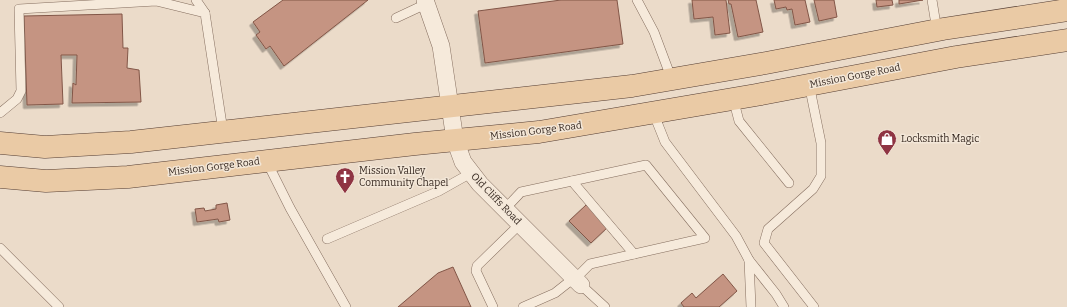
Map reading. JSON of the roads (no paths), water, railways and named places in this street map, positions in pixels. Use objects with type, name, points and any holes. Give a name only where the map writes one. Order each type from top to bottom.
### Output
[{"type":"main road","points":[[0,143],[45,147],[131,142],[450,106],[536,98],[672,80],[937,31],[1067,10]]},
{"type":"main road","name":"Mission Gorge Road","points":[[0,177],[46,181],[128,177],[267,160],[539,132],[956,57],[1067,40]]},
{"type":"street","name":"Old Cliffs Road","points":[[426,2],[441,46],[455,140],[463,162],[471,173],[505,209],[577,281]]},
{"type":"lane","points":[[196,0],[205,13],[223,131]]},
{"type":"lane","points":[[637,0],[654,32],[672,80]]},
{"type":"lane","points":[[932,0],[937,31]]},
{"type":"lane","points":[[0,113],[17,99],[21,91],[19,9],[156,1],[205,13]]},
{"type":"lane","points":[[396,18],[426,2]]},
{"type":"lane","points":[[809,84],[821,143],[821,176],[813,189],[768,229],[764,243],[814,307]]},
{"type":"lane","points":[[733,98],[739,121],[789,183]]},
{"type":"lane","points":[[653,112],[665,142],[736,236],[749,260],[776,294],[784,307]]},
{"type":"lane","points":[[267,160],[290,208],[346,307]]},
{"type":"lane","points":[[505,209],[521,192],[646,165],[705,238],[590,264],[577,281],[555,293],[523,307]]},
{"type":"lane","points":[[328,239],[439,191],[471,173]]},
{"type":"lane","points":[[572,181],[634,254]]},
{"type":"lane","points":[[493,307],[476,271],[477,266],[520,224]]},
{"type":"lane","points":[[0,248],[59,307]]},
{"type":"lane","points":[[749,260],[751,307]]},
{"type":"lane","points":[[577,281],[605,307]]},
{"type":"place","name":"Locksmith Magic","points":[[887,156]]},
{"type":"place","name":"Mission Valley Community Chapel","points":[[345,194]]}]
